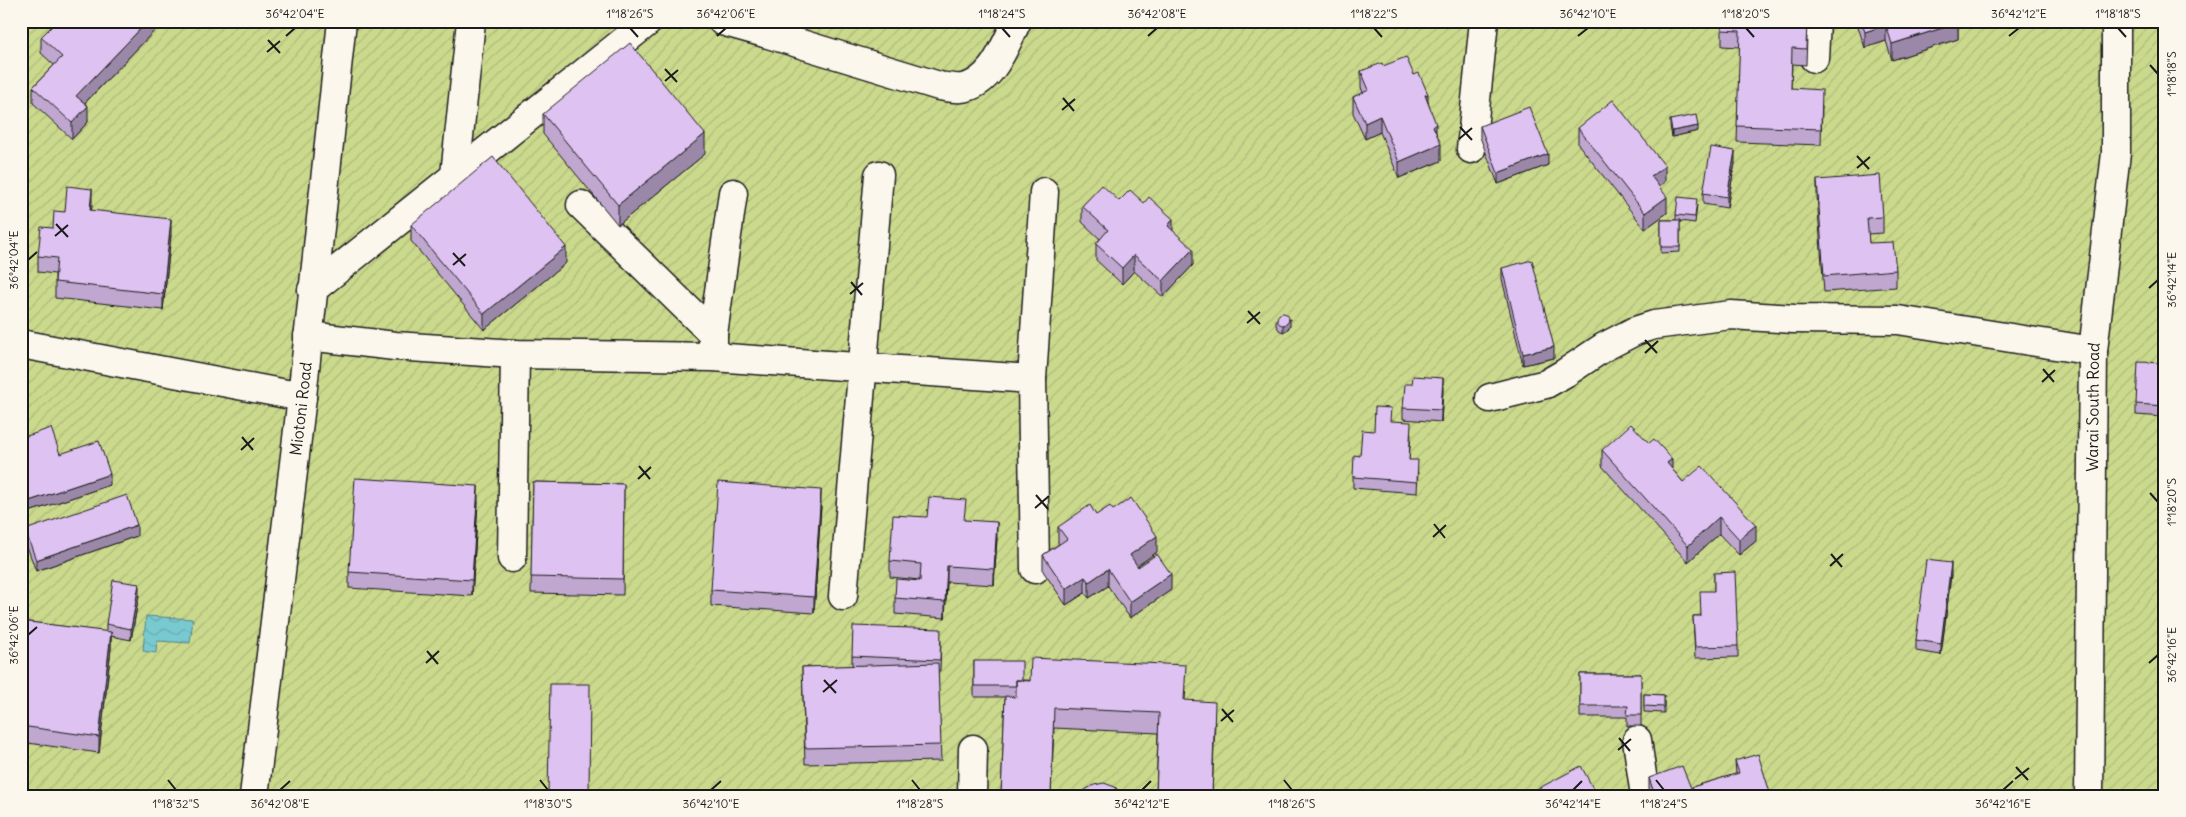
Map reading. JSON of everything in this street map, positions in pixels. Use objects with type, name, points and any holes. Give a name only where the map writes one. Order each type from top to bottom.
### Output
[{"type":"street","name":"Miotoni Road","points":[[254,796],[302,398],[342,21]]},
{"type":"street","points":[[455,175],[471,21]]},
{"type":"street","points":[[312,290],[649,21]]},
{"type":"street","points":[[722,21],[766,27],[939,86],[962,88],[980,80],[996,62],[1017,21]]},
{"type":"street","points":[[1471,149],[1484,21]]},
{"type":"street","points":[[1814,58],[1816,21]]},
{"type":"street","name":"Warai South Road","points":[[2089,796],[2093,351],[2116,153],[2116,21]]},
{"type":"street","points":[[843,596],[879,175]]},
{"type":"street","points":[[1035,569],[1032,379],[1044,192]]},
{"type":"street","points":[[713,345],[733,193]]},
{"type":"street","points":[[581,205],[713,345]]},
{"type":"street","points":[[1490,398],[1546,384],[1565,374],[1604,347],[1634,331],[1654,325],[1731,315],[1794,319],[1898,320],[2093,351]]},
{"type":"street","points":[[308,336],[395,346],[515,354],[713,345],[862,368],[1032,379]]},
{"type":"street","points":[[21,344],[302,398]]},
{"type":"street","points":[[512,558],[515,354]]},
{"type":"street","points":[[1637,740],[1645,796]]},
{"type":"street","points":[[972,796],[973,749]]},
{"type":"green space","points":[[21,21],[2165,21],[2165,796],[21,796]]},
{"type":"water","points":[[146,616],[193,619],[190,643],[157,641],[156,653],[143,651]]},
{"type":"building","points":[[57,21],[148,21],[76,96],[88,106],[72,123],[33,87],[62,57],[41,37]]},
{"type":"building","points":[[1722,21],[1807,21],[1806,49],[1792,48],[1791,88],[1822,90],[1821,129],[1737,126],[1740,31],[1722,30]]},
{"type":"building","points":[[1861,21],[1958,21],[1958,23],[1892,44],[1886,25],[1865,32]]},
{"type":"building","points":[[630,43],[705,134],[618,205],[543,114]]},
{"type":"building","points":[[1406,57],[1414,75],[1419,73],[1428,94],[1425,95],[1436,124],[1433,126],[1441,144],[1399,162],[1380,116],[1365,123],[1353,97],[1369,90],[1361,71],[1382,63],[1383,66]]},
{"type":"building","points":[[1613,100],[1665,166],[1651,176],[1667,197],[1645,213],[1578,128]]},
{"type":"building","points":[[1529,107],[1548,154],[1498,173],[1480,126]]},
{"type":"building","points":[[1696,115],[1698,126],[1672,131],[1670,120]]},
{"type":"building","points":[[1711,147],[1735,151],[1727,197],[1703,193]]},
{"type":"building","points":[[493,157],[566,247],[484,314],[411,225]]},
{"type":"building","points":[[1880,175],[1883,217],[1867,218],[1869,243],[1893,242],[1896,270],[1824,276],[1817,180]]},
{"type":"building","points":[[1102,185],[1119,201],[1130,190],[1144,203],[1149,197],[1173,219],[1168,226],[1193,249],[1163,281],[1134,255],[1122,268],[1096,244],[1108,230],[1082,206]]},
{"type":"building","points":[[67,186],[92,189],[90,210],[171,219],[163,294],[55,282],[57,258],[38,256],[41,227],[53,228],[54,211],[65,212]]},
{"type":"building","points":[[1678,197],[1697,199],[1695,217],[1676,215]]},
{"type":"building","points":[[1661,220],[1680,220],[1680,247],[1661,247]]},
{"type":"building","points":[[1532,260],[1554,347],[1523,354],[1502,268]]},
{"type":"building","points":[[1285,313],[1288,314],[1288,324],[1281,325],[1278,324],[1277,317],[1278,314]]},
{"type":"building","points":[[2138,362],[2165,363],[2165,406],[2136,404]]},
{"type":"building","points":[[1413,376],[1443,378],[1441,410],[1403,408],[1405,384],[1412,384]]},
{"type":"building","points":[[1375,407],[1391,408],[1390,421],[1411,422],[1409,460],[1418,460],[1417,482],[1353,477],[1354,455],[1360,456],[1362,430],[1374,431]]},
{"type":"building","points":[[1631,424],[1649,443],[1654,439],[1672,459],[1667,463],[1683,482],[1702,466],[1756,525],[1739,539],[1719,517],[1688,546],[1602,450]]},
{"type":"building","points":[[51,428],[60,454],[99,441],[110,474],[29,501],[21,478],[21,438]]},
{"type":"building","points":[[355,478],[478,486],[472,580],[349,572]]},
{"type":"building","points":[[533,482],[624,484],[623,579],[531,577]]},
{"type":"building","points":[[718,482],[821,490],[814,597],[711,590]]},
{"type":"building","points":[[127,495],[137,525],[36,560],[25,530]]},
{"type":"building","points":[[929,497],[966,500],[964,520],[997,522],[994,569],[947,566],[945,602],[895,598],[896,579],[920,581],[921,564],[890,561],[893,515],[927,517]]},
{"type":"building","points":[[21,498],[25,510],[21,512]]},
{"type":"building","points":[[1131,498],[1157,536],[1130,555],[1138,567],[1157,554],[1171,574],[1130,602],[1108,569],[1089,582],[1085,577],[1066,589],[1043,555],[1067,539],[1058,527],[1090,505],[1096,515],[1110,506],[1113,510]]},
{"type":"building","points":[[1926,560],[1951,563],[1941,644],[1916,640]]},
{"type":"building","points":[[1735,572],[1738,646],[1695,647],[1693,616],[1701,616],[1700,591],[1714,591],[1714,573]]},
{"type":"building","points":[[113,580],[139,584],[131,629],[106,624]]},
{"type":"building","points":[[21,621],[111,632],[99,737],[21,726]]},
{"type":"building","points":[[853,626],[941,629],[940,660],[852,656]]},
{"type":"building","points":[[1031,658],[1186,665],[1184,700],[1215,702],[1212,796],[1156,796],[1159,713],[1054,708],[1051,796],[1001,796],[1005,696],[1016,697],[1016,680],[1030,681]]},
{"type":"building","points":[[974,661],[1022,661],[1022,680],[1016,680],[1016,686],[974,686]]},
{"type":"building","points":[[938,663],[941,745],[805,748],[802,667]]},
{"type":"building","points":[[1580,674],[1641,674],[1641,715],[1627,715],[1628,706],[1580,706]]},
{"type":"building","points":[[550,684],[590,684],[589,796],[548,796]]},
{"type":"building","points":[[1644,694],[1664,695],[1664,707],[1644,706]]},
{"type":"building","points":[[1758,754],[1771,796],[1695,796],[1692,787],[1739,773],[1735,761]]},
{"type":"building","points":[[1581,766],[1594,790],[1583,796],[1524,796]]},
{"type":"building","points":[[1682,766],[1693,793],[1686,796],[1655,796],[1649,778]]},
{"type":"building","points":[[1104,783],[1115,787],[1123,796],[1082,796],[1085,790],[1094,785]]},
{"type":"building","points":[[33,793],[55,796],[32,796]]}]
